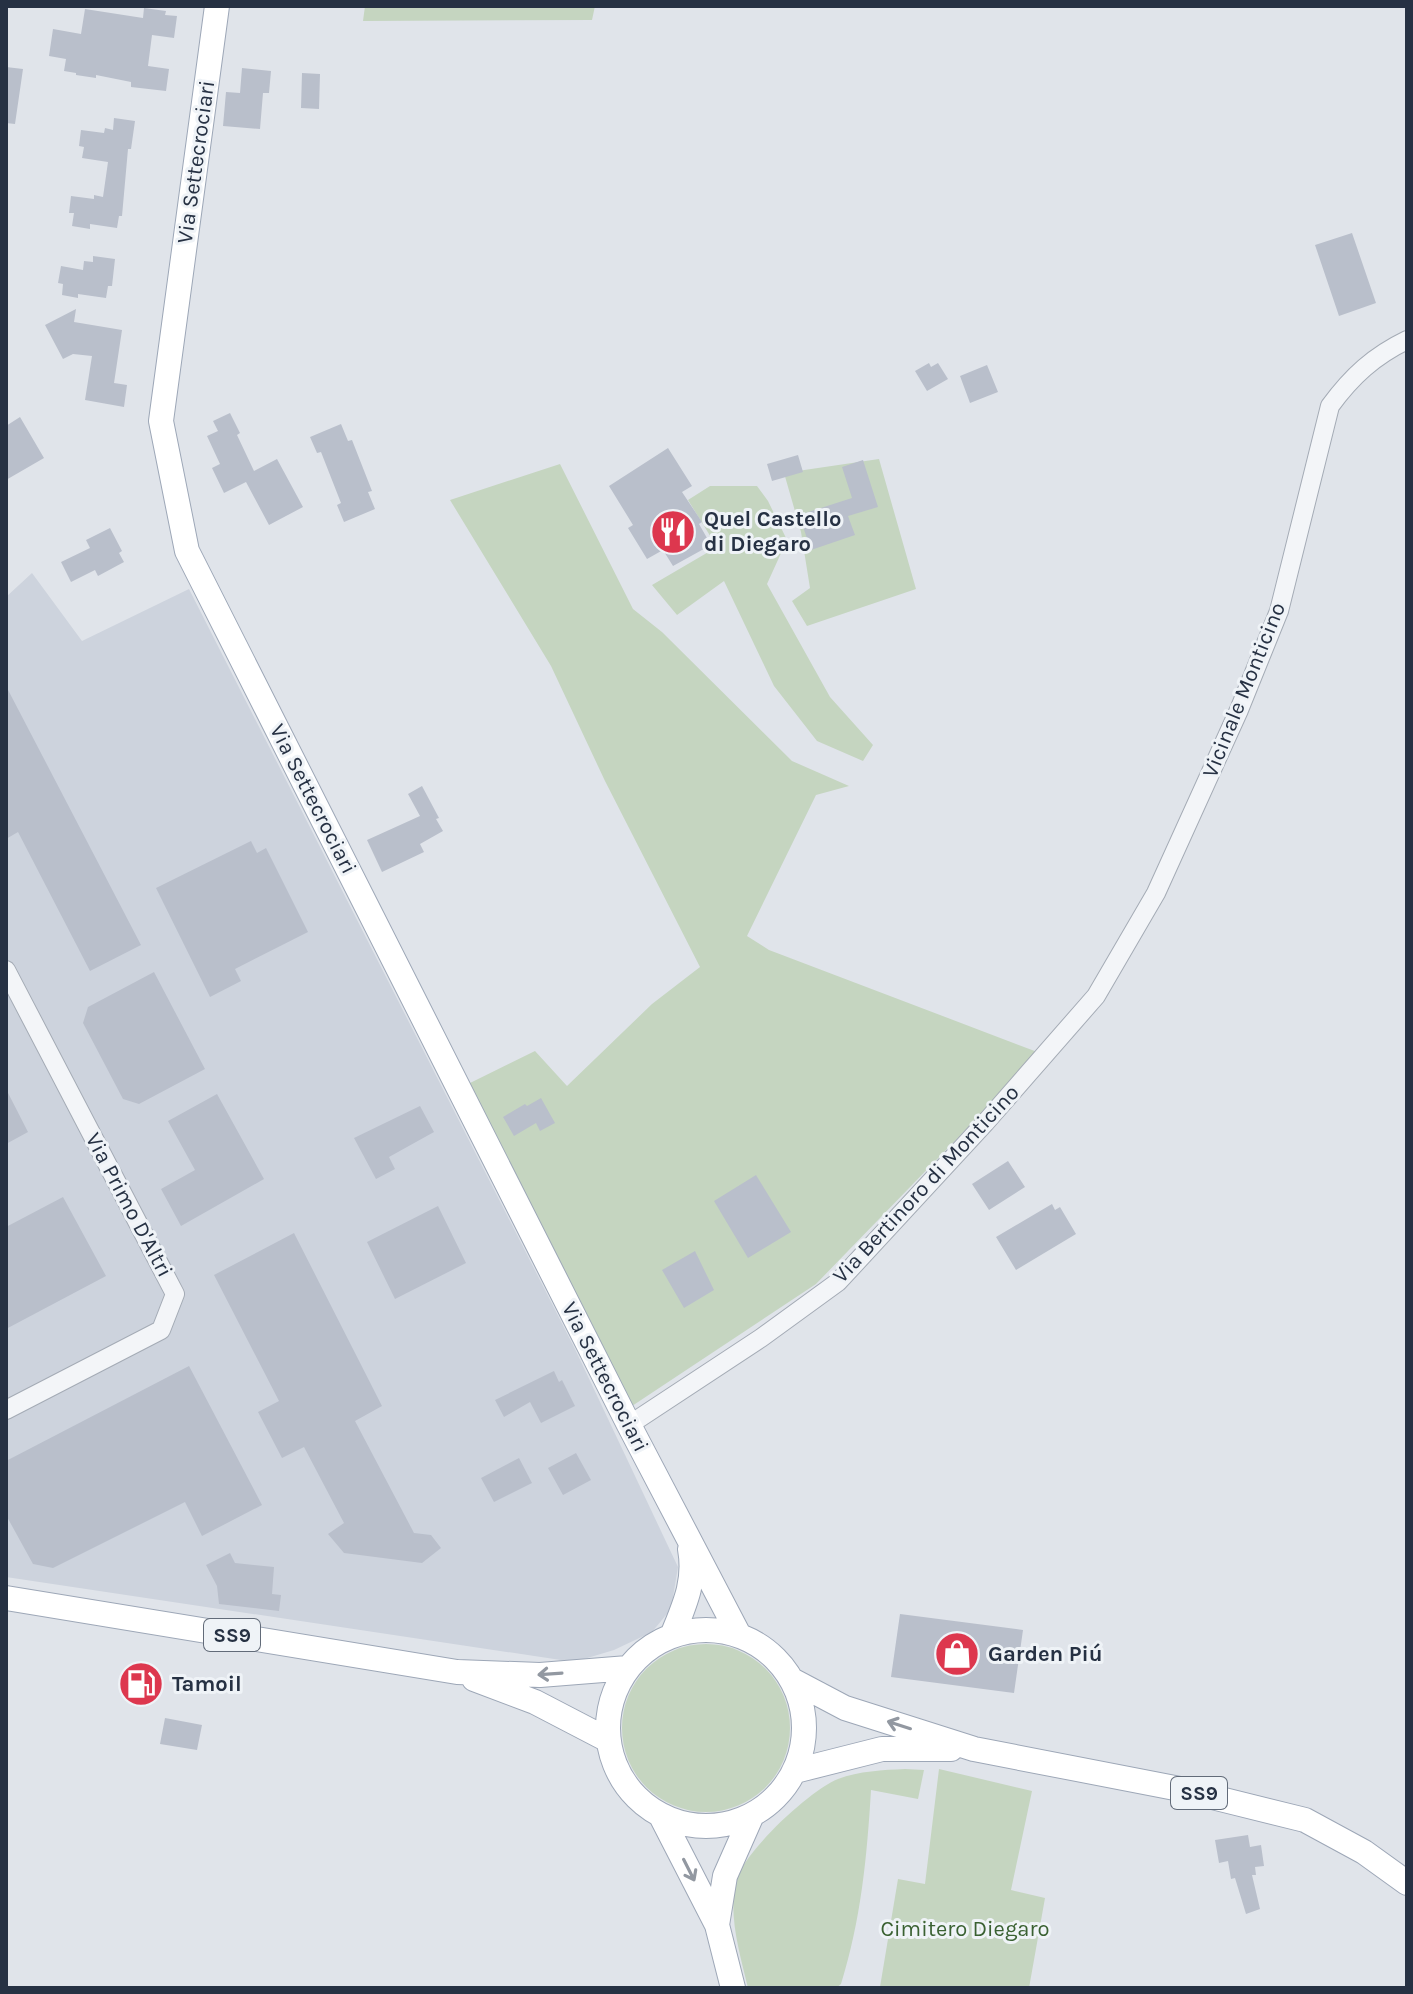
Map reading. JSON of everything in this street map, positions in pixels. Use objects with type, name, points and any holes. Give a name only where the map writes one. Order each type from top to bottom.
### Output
[{"type":"main road","name":"Via Settecrociari","points":[[217,6],[161,421],[187,551],[629,1425],[739,1635]]},
{"type":"main road","name":"Via Settecrociari","points":[[672,1636],[690,1590],[693,1567],[689,1538]]},
{"type":"main road","name":"SS9","points":[[6,1598],[457,1672]]},
{"type":"main road","points":[[705,1630],[739,1635],[760,1646],[778,1661],[792,1680],[803,1709],[804,1741],[795,1771],[777,1797],[752,1815],[722,1826],[691,1826],[661,1816],[635,1797],[617,1771],[608,1740],[608,1715],[615,1690],[628,1668],[647,1649],[672,1636],[705,1630]]},
{"type":"main road","points":[[457,1672],[540,1675],[628,1668]]},
{"type":"main road","points":[[457,1672],[535,1702],[608,1740]]},
{"type":"main road","points":[[792,1680],[845,1708],[974,1749]]},
{"type":"main road","points":[[795,1771],[882,1749],[974,1749]]},
{"type":"main road","name":"SS9","points":[[974,1749],[1180,1789],[1305,1820],[1364,1852],[1407,1883]]},
{"type":"main road","points":[[717,1925],[725,1876],[752,1815]]},
{"type":"main road","points":[[661,1816],[717,1925],[733,1988]]},
{"type":"street","name":"Vicinale Monticino","points":[[1057,1041],[1096,996],[1156,893],[1239,710],[1279,611],[1330,406],[1350,379],[1407,340]]},
{"type":"street","name":"Via Primo D'Altri","points":[[6,970],[175,1294],[161,1330],[6,1410]]},
{"type":"street","name":"Via Bertinoro di Monticino","points":[[629,1425],[761,1338],[838,1282],[1057,1041]]},
{"type":"shaded area","points":[[32,573],[82,641],[189,589],[575,1349],[678,1567],[671,1609],[652,1632],[614,1650],[574,1662],[6,1577],[6,597]]},
{"type":"green space","points":[[365,6],[595,6],[592,20],[363,21]]},
{"type":"green space","points":[[879,459],[916,589],[807,626],[792,601],[810,588],[801,532],[784,473]]},
{"type":"green space","points":[[560,464],[633,609],[662,632],[792,761],[849,786],[816,795],[747,936],[769,950],[1040,1053],[816,1284],[632,1406],[468,1084],[535,1051],[567,1086],[652,1004],[700,967],[605,781],[551,666],[450,500]]},
{"type":"green space","points":[[710,486],[757,486],[768,501],[787,540],[767,584],[830,697],[873,745],[863,761],[817,741],[774,686],[724,581],[677,615],[652,585],[717,547],[688,500]]},
{"type":"green space","points":[[706,1644],[738,1651],[765,1669],[783,1696],[790,1728],[783,1760],[765,1787],[738,1805],[706,1812],[674,1805],[647,1787],[629,1760],[622,1728],[629,1696],[647,1669],[674,1651]]},
{"type":"green space","name":"Cimitero Diegaro","points":[[939,1769],[1032,1791],[1011,1890],[1045,1898],[1029,1988],[880,1987],[898,1879],[925,1884]]},
{"type":"green space","points":[[924,1770],[918,1799],[871,1790],[862,1888],[854,1936],[841,1984],[836,1988],[748,1988],[733,1910],[735,1884],[749,1857],[794,1809],[826,1785],[854,1774]]},
{"type":"building","points":[[144,8],[177,16],[174,38],[152,35],[148,66],[169,69],[166,91],[131,87],[131,82],[96,75],[96,78],[76,75],[64,71],[66,59],[49,56],[53,29],[81,34],[85,9],[143,18]]},
{"type":"building","points":[[6,67],[23,69],[15,124],[6,123]]},
{"type":"building","points":[[242,68],[271,71],[269,93],[263,93],[260,129],[223,126],[226,92],[240,93]]},
{"type":"building","points":[[302,73],[320,74],[319,109],[301,108]]},
{"type":"building","points":[[114,118],[135,121],[131,149],[128,149],[122,216],[119,216],[117,228],[90,224],[90,229],[72,226],[74,213],[69,213],[71,196],[103,197],[108,162],[82,158],[84,147],[79,146],[81,130],[104,133],[105,128],[113,130]]},
{"type":"building","points":[[1352,233],[1376,303],[1339,316],[1315,245]]},
{"type":"building","points":[[93,256],[115,259],[112,286],[108,286],[106,298],[62,295],[63,284],[58,283],[61,266],[83,270],[84,261],[93,262]]},
{"type":"building","points":[[76,309],[74,322],[122,330],[114,383],[127,385],[124,407],[85,400],[92,356],[73,354],[63,359],[45,325]]},
{"type":"building","points":[[929,363],[931,367],[938,363],[948,379],[927,391],[915,371]]},
{"type":"building","points":[[987,365],[998,392],[970,403],[960,376]]},
{"type":"building","points":[[230,413],[254,471],[277,459],[303,507],[269,525],[246,482],[224,493],[212,468],[220,464],[207,436],[218,431],[213,421]]},
{"type":"building","points":[[20,417],[44,458],[6,480],[6,426]]},
{"type":"building","points":[[341,424],[348,441],[352,440],[372,491],[368,492],[375,509],[344,522],[337,505],[341,503],[321,452],[317,453],[310,437]]},
{"type":"building","points":[[668,448],[692,486],[682,492],[702,522],[699,524],[711,545],[673,566],[663,550],[647,559],[628,528],[633,525],[609,486]]},
{"type":"building","points":[[798,455],[803,472],[772,481],[767,464]]},
{"type":"building","points":[[863,460],[878,507],[848,516],[855,535],[811,550],[799,515],[852,498],[842,467]]},
{"type":"building","points":[[110,528],[124,562],[98,576],[95,570],[71,582],[61,562],[90,548],[86,540]]},
{"type":"building","points":[[6,686],[141,945],[90,971],[18,832],[6,839]]},
{"type":"building","points":[[422,786],[443,831],[420,844],[424,852],[382,872],[367,840],[420,816],[408,794]]},
{"type":"building","points":[[251,841],[257,853],[266,848],[308,932],[235,969],[241,981],[210,997],[156,888]]},
{"type":"building","points":[[154,972],[205,1069],[139,1104],[123,1099],[83,1023],[88,1007]]},
{"type":"building","points":[[6,1089],[28,1132],[6,1144]]},
{"type":"building","points":[[217,1094],[264,1179],[181,1226],[161,1189],[195,1170],[168,1121]]},
{"type":"building","points":[[541,1098],[555,1123],[540,1131],[536,1123],[514,1136],[503,1117]]},
{"type":"building","points":[[420,1106],[434,1132],[389,1157],[395,1169],[376,1179],[354,1138]]},
{"type":"building","points":[[1008,1161],[1025,1187],[989,1210],[972,1184]]},
{"type":"building","points":[[756,1175],[791,1232],[748,1258],[714,1201]]},
{"type":"building","points":[[63,1197],[106,1276],[6,1329],[6,1227]]},
{"type":"building","points":[[1052,1204],[1055,1210],[1060,1207],[1076,1234],[1016,1270],[996,1237]]},
{"type":"building","points":[[438,1206],[466,1263],[395,1299],[367,1242]]},
{"type":"building","points":[[294,1233],[382,1406],[355,1421],[414,1533],[431,1535],[441,1548],[422,1563],[344,1553],[328,1534],[344,1523],[304,1447],[282,1458],[258,1412],[279,1401],[214,1275]]},
{"type":"building","points":[[695,1251],[714,1290],[684,1308],[662,1270]]},
{"type":"building","points":[[189,1366],[262,1505],[202,1536],[185,1502],[53,1568],[33,1564],[6,1515],[6,1461]]},
{"type":"building","points":[[554,1371],[575,1406],[541,1423],[530,1402],[504,1417],[495,1400]]},
{"type":"building","points":[[576,1453],[591,1480],[563,1495],[548,1468]]},
{"type":"building","points":[[519,1458],[532,1483],[494,1502],[481,1478]]},
{"type":"building","points":[[230,1553],[235,1563],[274,1567],[272,1594],[281,1595],[279,1611],[219,1604],[217,1586],[206,1565]]},
{"type":"building","name":"Garden Piú","points":[[900,1614],[1023,1630],[1014,1693],[891,1677]]},
{"type":"building","points":[[165,1718],[202,1725],[197,1750],[160,1744]]},
{"type":"building","points":[[1248,1835],[1250,1847],[1261,1845],[1264,1866],[1255,1867],[1256,1875],[1252,1875],[1260,1909],[1246,1914],[1235,1878],[1231,1879],[1228,1861],[1219,1863],[1215,1840]]},
{"type":"place","name":"Quel Castello di Diegaro","points":[[673,532]]},
{"type":"place","name":"Garden Piú","points":[[957,1654]]},
{"type":"place","name":"Tamoil","points":[[141,1684]]}]
